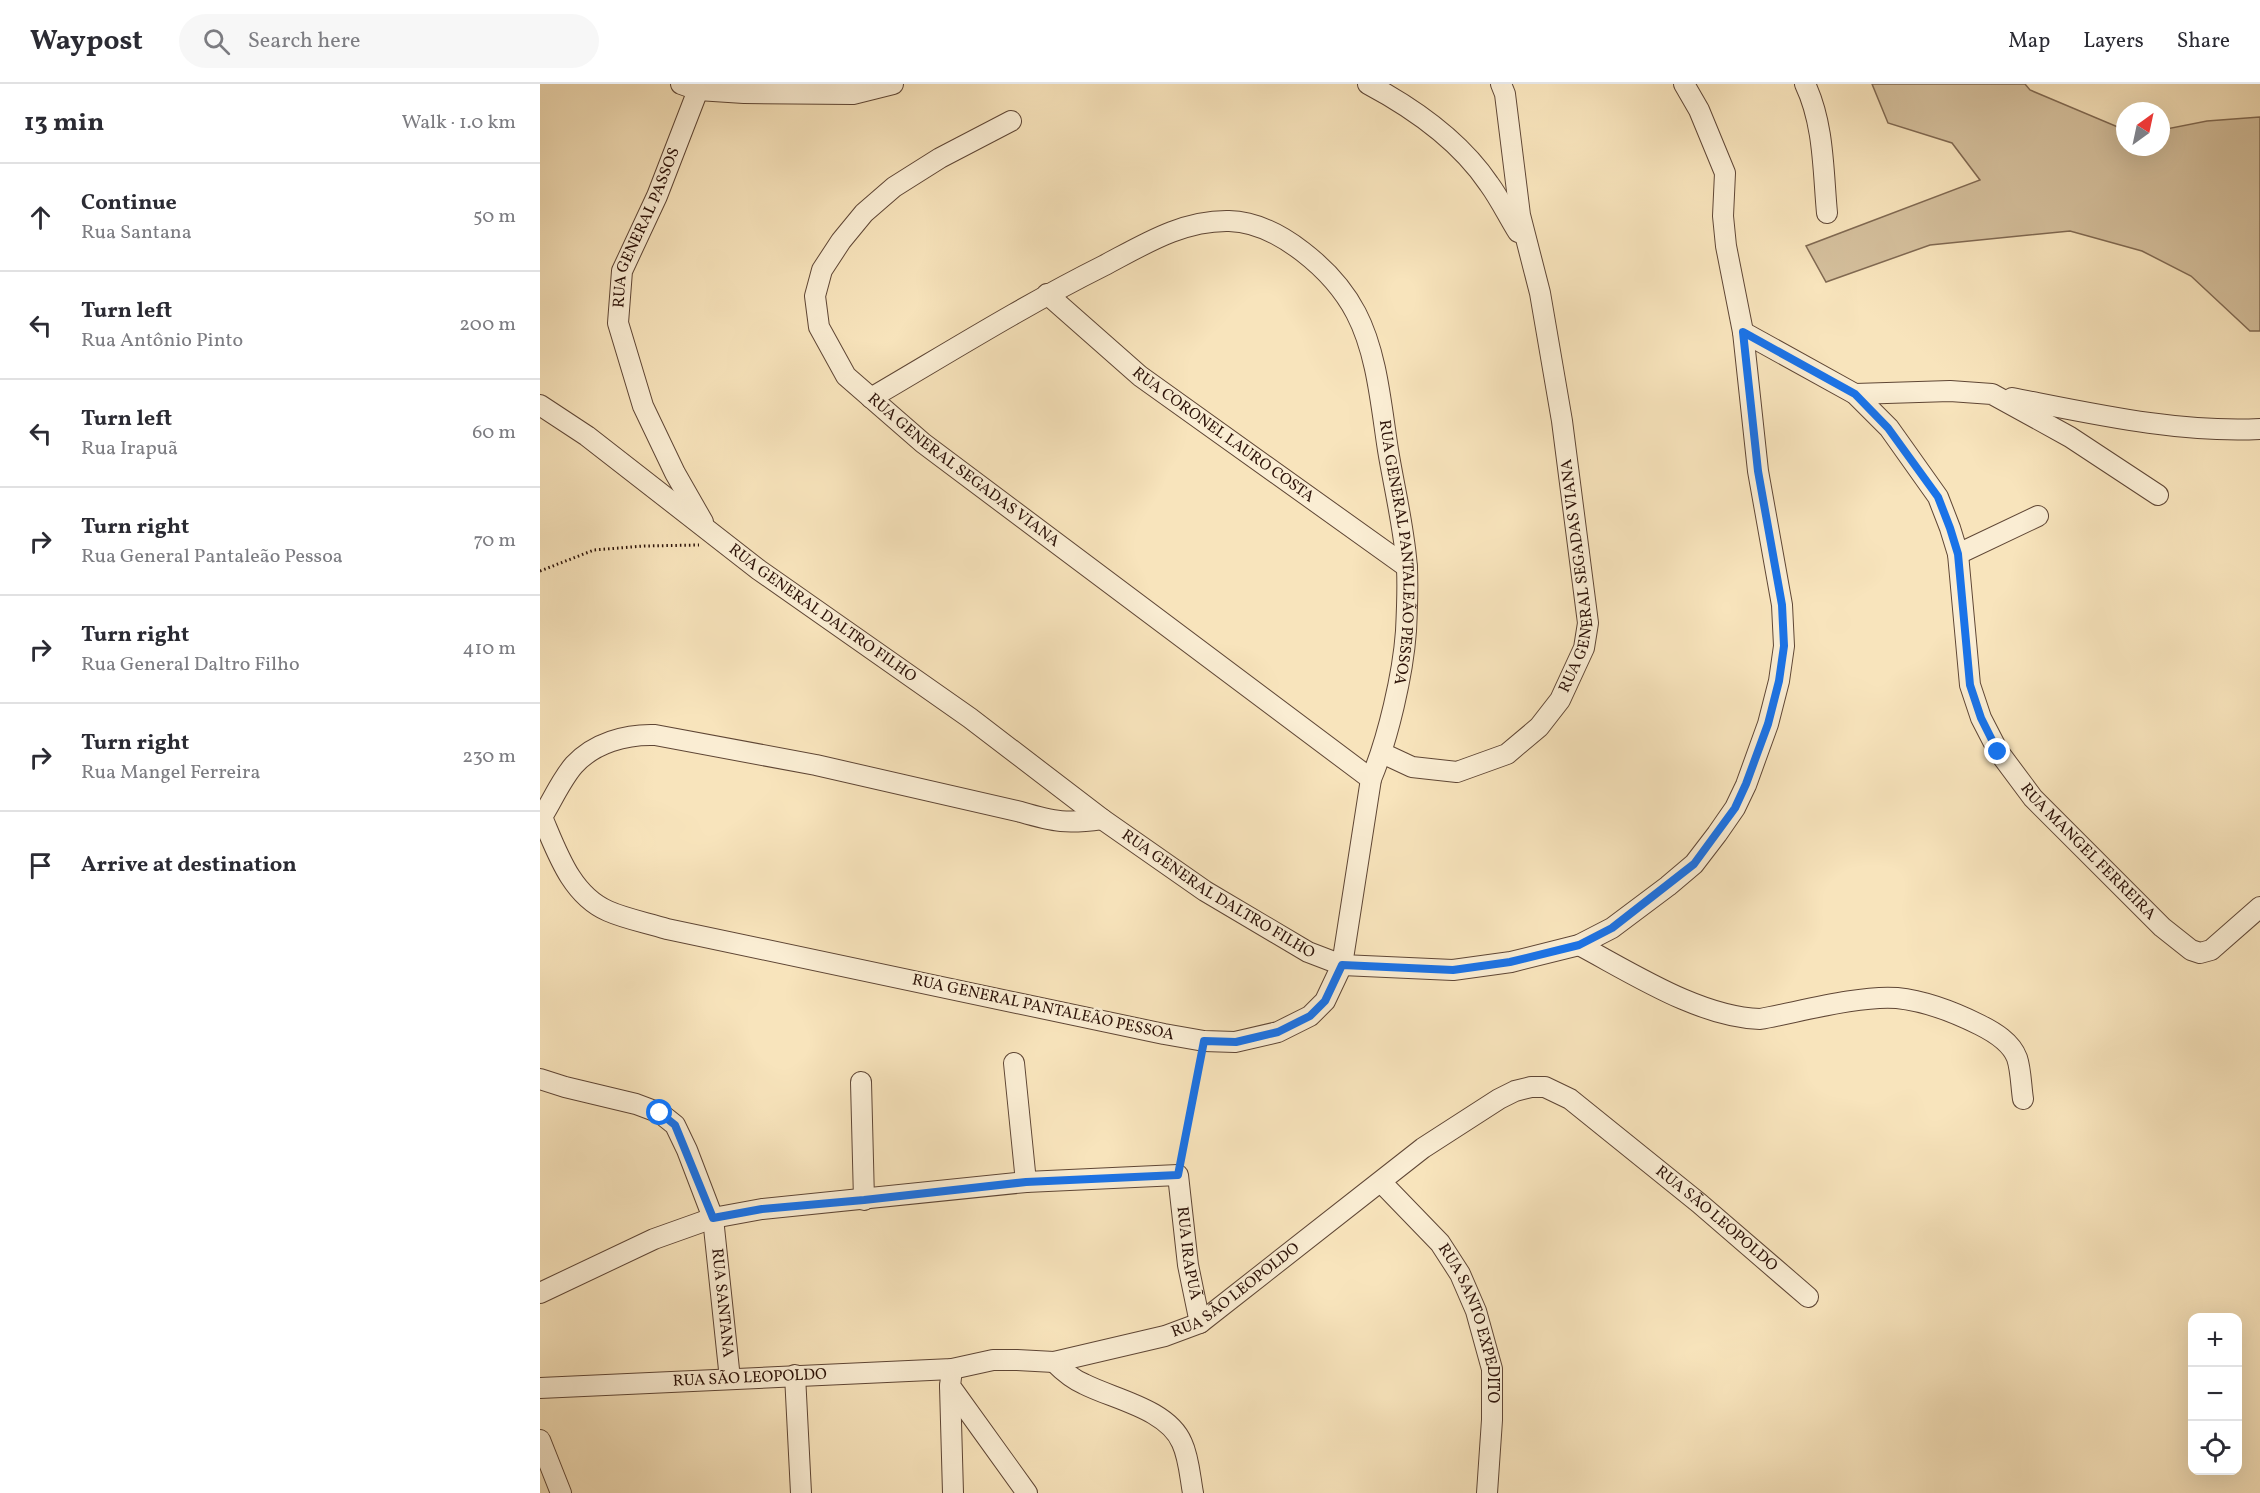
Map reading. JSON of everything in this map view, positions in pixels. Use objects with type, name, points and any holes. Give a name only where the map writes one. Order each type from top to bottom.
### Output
[{"type":"street","points":[[694,86],[744,93],[853,94],[893,84]]},
{"type":"street","name":"RUA GENERAL SEGADAS VIANA","points":[[1368,84],[1410,108],[1469,159],[1488,182],[1527,248]]},
{"type":"street","name":"RUA GENERAL SEGADAS VIANA","points":[[1382,753],[1412,767],[1457,772],[1507,754],[1539,727],[1560,700],[1584,648],[1588,623],[1566,444],[1540,293],[1520,215],[1505,94],[1501,84]]},
{"type":"street","name":"RUA GENERAL DALTRO FILHO","points":[[540,405],[586,436],[725,545],[970,718],[1102,819],[1205,891],[1308,952],[1342,965],[1453,970],[1510,962],[1579,945],[1612,928],[1694,864],[1735,808],[1768,724],[1779,681],[1784,646],[1782,605],[1758,471],[1743,332],[1724,226],[1725,173],[1699,110],[1684,84]]},
{"type":"street","points":[[1805,84],[1814,103],[1820,133],[1827,213]]},
{"type":"street","name":"RUA GENERAL PASSOS","points":[[694,86],[657,196],[622,271],[618,323],[643,406],[675,473],[709,531]]},
{"type":"street","name":"RUA GENERAL SEGADAS VIANA","points":[[1011,121],[940,158],[894,187],[864,213],[822,270],[815,296],[819,327],[846,376],[932,450],[1371,779]]},
{"type":"street","name":"RUA GENERAL PANTALEÃO PESSOA","points":[[871,398],[1047,294],[1159,237],[1194,224],[1230,221],[1251,224],[1282,237],[1313,260],[1338,287],[1356,313],[1370,354],[1383,417],[1407,567],[1406,634],[1382,753],[1371,779],[1342,965],[1325,1001],[1310,1016],[1278,1032],[1236,1042],[1204,1041],[667,929],[607,911],[571,880],[541,818],[573,766],[586,754],[608,742],[638,735],[655,735],[816,765],[1021,812],[1051,821],[1073,824],[1102,819]]},
{"type":"street","name":"RUA CORONEL LAURO COSTA","points":[[1047,294],[1140,376],[1407,567]]},
{"type":"street","name":"RUA MANGEL FERREIRA","points":[[1743,332],[1855,394],[1888,428],[1938,497],[1958,554],[1970,685],[1981,718],[1998,752],[2032,798],[2162,927],[2191,950],[2200,953],[2211,950],[2260,907]]},
{"type":"street","points":[[1855,394],[1950,391],[1992,394],[2122,420],[2226,431],[2260,429]]},
{"type":"street","points":[[1992,394],[2070,437],[2158,495]]},
{"type":"street","points":[[1958,554],[2038,516]]},
{"type":"street","points":[[1579,945],[1682,998],[1728,1015],[1760,1019],[1854,1001],[1895,998],[1923,1003],[1956,1013],[1994,1032],[2007,1044],[2017,1058],[2023,1099]]},
{"type":"street","points":[[1014,1063],[1026,1182]]},
{"type":"street","name":"RUA SANTANA","points":[[540,1079],[636,1104],[660,1113],[675,1125],[713,1218],[730,1379]]},
{"type":"street","points":[[861,1082],[864,1200]]},
{"type":"street","name":"RUA SÃO LEOPOLDO","points":[[540,1388],[795,1375],[951,1377],[993,1360],[1054,1362],[1165,1336],[1200,1323],[1423,1148],[1515,1091],[1545,1087],[1570,1099],[1609,1129],[1808,1297]]},
{"type":"street","points":[[540,1293],[636,1247],[713,1218],[762,1209],[1026,1182],[1178,1175]]},
{"type":"street","name":"RUA IRAPUÃ","points":[[1178,1175],[1188,1265],[1200,1323]]},
{"type":"street","name":"RUA SANTO EXPEDITO","points":[[1381,1182],[1440,1243],[1460,1274],[1476,1311],[1492,1370],[1492,1420],[1487,1493]]},
{"type":"street","points":[[1054,1362],[1066,1374],[1084,1384],[1150,1413],[1169,1424],[1182,1441],[1192,1493]]},
{"type":"street","points":[[795,1375],[801,1493]]},
{"type":"street","points":[[951,1377],[953,1493]]},
{"type":"street","points":[[951,1377],[1027,1493]]},
{"type":"street","points":[[540,1440],[561,1493]]},
{"type":"path","points":[[540,571],[594,550],[644,546],[725,545]]},
{"type":"path","points":[[1178,1175],[1204,1041]]},
{"type":"shaded area","points":[[1872,84],[2025,84],[2030,90],[2116,126],[2116,156],[2170,156],[2170,128],[2207,121],[2260,117],[2260,331],[2250,331],[2191,276],[2142,251],[2070,231],[1930,245],[1826,282],[1806,246],[1980,180],[1952,143],[1888,123]]},
{"type":"route","points":[[660,1113],[675,1125],[713,1218],[762,1209],[1026,1182],[1178,1175],[1204,1041],[1236,1042],[1278,1032],[1310,1016],[1325,1001],[1342,965],[1453,970],[1510,962],[1579,945],[1612,928],[1694,864],[1735,808],[1768,724],[1779,681],[1784,646],[1782,605],[1758,471],[1743,332],[1855,394],[1888,428],[1938,497],[1958,554],[1970,685],[1981,718],[1998,752]]}]
